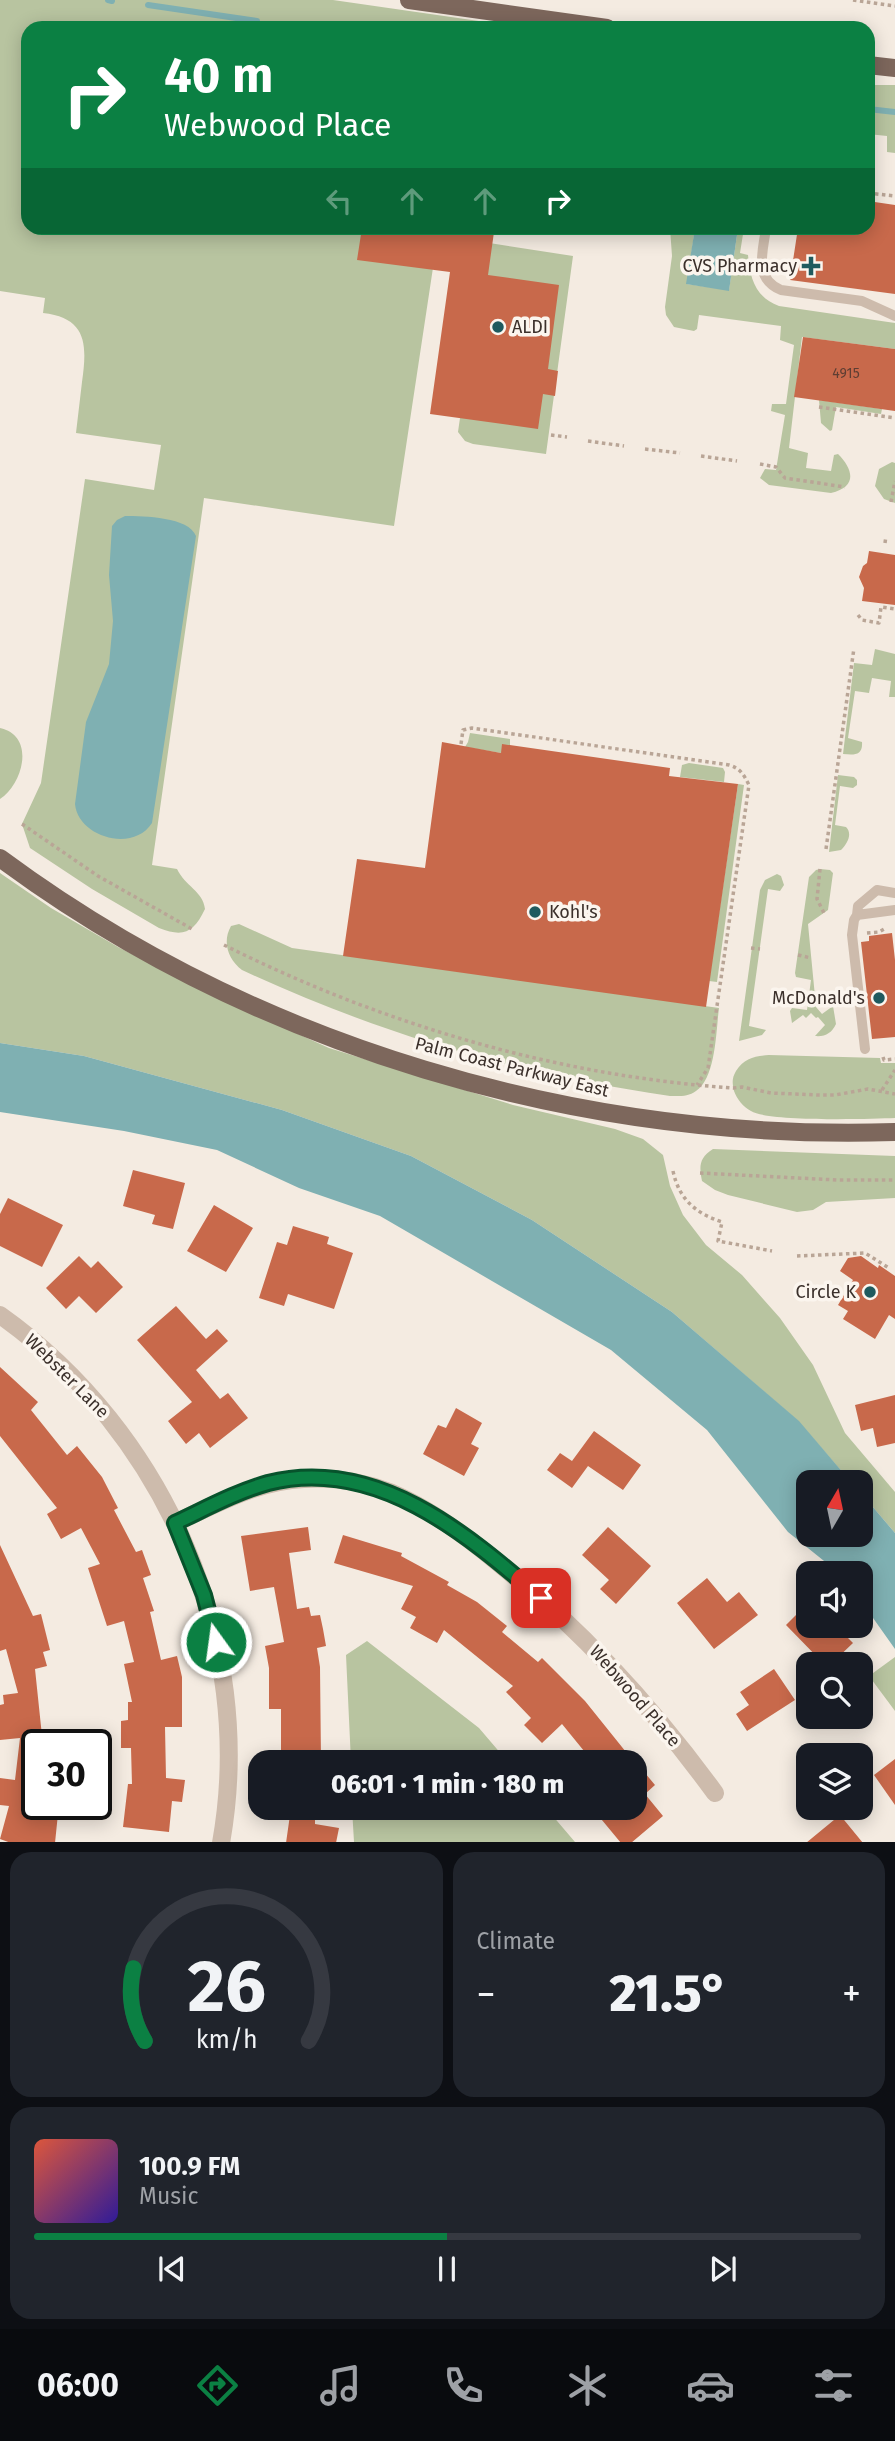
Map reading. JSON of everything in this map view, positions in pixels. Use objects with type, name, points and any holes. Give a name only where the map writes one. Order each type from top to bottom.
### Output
[{"type":"main road","points":[[409,0],[558,21]]},
{"type":"main road","points":[[875,66],[895,68]]},
{"type":"main road","name":"Palm Coast Parkway East","points":[[0,858],[87,916],[189,974],[288,1020],[423,1069],[525,1096],[628,1116],[732,1129],[895,1132]]},
{"type":"street","name":"Webster Lane","points":[[0,1315],[63,1366],[107,1414],[148,1472],[175,1523],[204,1595],[224,1686],[228,1716],[228,1770],[220,1842]]},
{"type":"street","name":"Webwood Place","points":[[175,1523],[257,1486],[302,1479],[331,1479],[357,1483],[407,1500],[482,1550],[566,1621],[647,1706],[715,1793]]},
{"type":"lane","points":[[765,235],[763,272],[766,281],[773,286],[781,290],[862,301],[895,316]]},
{"type":"lane","points":[[865,1049],[852,935],[854,920],[859,906],[869,895],[877,890],[895,892]]},
{"type":"lane","points":[[857,915],[895,910]]},
{"type":"path","points":[[853,0],[895,6]]},
{"type":"path","points":[[875,193],[895,196]]},
{"type":"path","points":[[819,407],[895,418]]},
{"type":"path","points":[[551,435],[567,437]]},
{"type":"path","points":[[588,441],[624,446]]},
{"type":"path","points":[[645,449],[680,453]]},
{"type":"path","points":[[701,456],[737,461]]},
{"type":"path","points":[[760,464],[776,467],[785,478],[845,487]]},
{"type":"path","points":[[891,502],[895,481]]},
{"type":"path","points":[[885,543],[886,536]]},
{"type":"path","points":[[858,615],[862,620],[879,623],[881,607],[895,609]]},
{"type":"path","points":[[826,849],[854,648]]},
{"type":"path","points":[[461,744],[463,730],[471,729],[736,767],[749,785],[728,945],[708,1068],[699,1086]]},
{"type":"path","points":[[22,824],[98,876],[192,929]]},
{"type":"path","points":[[820,869],[817,899],[824,913]]},
{"type":"path","points":[[858,934],[895,927]]},
{"type":"path","points":[[224,945],[346,998],[444,1033],[565,1065],[699,1086],[743,1087],[765,1092],[835,1095],[860,1090],[883,1090],[895,1094]]},
{"type":"path","points":[[751,948],[760,949]]},
{"type":"path","points":[[798,956],[811,958]]},
{"type":"path","points":[[883,1057],[884,1060],[895,1059]]},
{"type":"path","points":[[883,1090],[895,1070]]},
{"type":"path","points":[[673,1171],[679,1192],[685,1201],[704,1216],[722,1222],[718,1241],[772,1251]]},
{"type":"path","points":[[700,1173],[895,1180]]},
{"type":"path","points":[[797,1256],[865,1253],[889,1268]]},
{"type":"green space","points":[[0,0],[333,0],[479,21],[21,21],[21,235],[438,235],[394,526],[204,498],[152,865],[177,869],[204,903],[205,909],[197,923],[187,931],[175,932],[159,928],[92,889],[30,848],[22,824],[41,783],[85,479],[154,490],[161,445],[76,433],[84,369],[81,336],[69,321],[43,313],[45,298],[0,291]]},
{"type":"green space","points":[[875,85],[895,85],[895,153],[887,152],[887,136],[875,135]]},
{"type":"green space","points":[[670,235],[694,235],[687,284],[729,290],[737,235],[743,235],[740,253],[748,255],[755,286],[771,302],[779,306],[895,323],[895,349],[802,337],[789,448],[808,453],[806,468],[831,471],[834,455],[838,454],[850,472],[849,482],[845,487],[831,493],[769,485],[760,478],[765,469],[776,470],[785,415],[771,411],[772,404],[786,404],[794,345],[780,340],[781,326],[699,315],[697,329],[694,331],[674,327],[666,315],[665,307],[672,256]]},
{"type":"green space","name":"ALDI","points":[[483,242],[573,256],[546,454],[473,444],[465,441],[458,432],[484,251]]},
{"type":"green space","points":[[819,400],[882,409],[881,414],[836,407],[830,431],[821,423]]},
{"type":"green space","points":[[895,463],[895,503],[884,499],[875,486],[879,469]]},
{"type":"green space","points":[[875,649],[895,654],[895,697],[889,697],[891,681],[872,678],[869,693],[855,691],[848,738],[862,742],[862,747],[857,754],[843,754],[854,663],[872,665]]},
{"type":"green space","points":[[0,728],[18,740],[22,761],[15,783],[0,799]]},
{"type":"green space","points":[[470,733],[510,739],[510,745],[501,753],[465,747]]},
{"type":"green space","points":[[689,763],[723,768],[724,782],[680,777],[682,765]]},
{"type":"green space","points":[[838,775],[854,777],[857,785],[853,788],[840,786],[835,825],[846,827],[849,836],[841,850],[829,852]]},
{"type":"green space","points":[[738,784],[744,785],[717,982],[709,981]]},
{"type":"green space","points":[[820,869],[833,873],[828,910],[808,924],[816,1007],[822,1014],[833,1006],[836,1024],[828,1034],[815,1036],[825,1025],[818,1017],[811,1013],[792,1023],[790,1011],[792,1008],[807,1010],[811,980],[796,977],[795,973],[809,877]]},
{"type":"green space","points":[[0,873],[51,908],[118,947],[210,994],[329,1048],[513,1105],[615,1129],[643,1139],[663,1155],[670,1186],[683,1215],[706,1245],[742,1275],[780,1318],[813,1365],[845,1433],[895,1492],[895,1533],[873,1507],[873,1470],[841,1470],[798,1421],[672,1312],[532,1220],[411,1156],[282,1110],[84,1056],[0,1043]]},
{"type":"green space","points":[[777,874],[781,876],[784,885],[780,891],[768,889],[749,1026],[766,1030],[762,1035],[739,1041],[760,890],[765,880]]},
{"type":"green space","points":[[239,924],[292,948],[719,1008],[716,1041],[708,1076],[696,1091],[687,1095],[670,1096],[557,1076],[399,1033],[242,970],[233,961],[227,944],[231,926]]},
{"type":"green space","points":[[769,1055],[880,1058],[881,1063],[895,1063],[895,1118],[777,1117],[751,1111],[735,1094],[734,1076],[746,1060]]},
{"type":"green space","points":[[713,1149],[895,1156],[895,1198],[826,1202],[813,1210],[797,1212],[728,1195],[702,1181],[701,1163]]},
{"type":"green space","points":[[367,1641],[479,1728],[498,1750],[350,1750],[346,1655]]},
{"type":"green space","points":[[895,1657],[895,1711],[873,1681],[873,1673]]},
{"type":"green space","points":[[353,1820],[556,1820],[575,1842],[354,1842]]},
{"type":"water","points":[[694,235],[737,235],[729,291],[686,284]]},
{"type":"water","points":[[125,516],[175,521],[192,530],[196,536],[152,823],[143,832],[120,839],[108,837],[86,825],[78,816],[75,804],[86,722],[109,664],[113,621],[109,575],[112,526]]},
{"type":"water","points":[[0,1043],[84,1056],[282,1110],[411,1156],[532,1220],[672,1312],[799,1421],[841,1470],[796,1470],[796,1538],[788,1532],[707,1430],[611,1350],[380,1216],[299,1188],[217,1150],[124,1131],[0,1112]]},
{"type":"water","points":[[873,1507],[895,1533],[895,1649],[873,1618],[873,1561],[824,1561],[807,1547],[873,1547]]},
{"type":"building","name":"CVS Pharmacy","points":[[875,202],[895,205],[895,294],[790,280],[797,235],[875,235]]},
{"type":"building","name":"ALDI","points":[[361,235],[494,235],[488,275],[559,285],[548,369],[558,371],[555,396],[543,394],[538,429],[430,414],[450,272],[357,260]]},
{"type":"building","points":[[803,337],[895,349],[895,411],[794,397]]},
{"type":"building","points":[[869,551],[895,555],[895,605],[862,601],[864,588],[859,577],[867,563]]},
{"type":"building","name":"Kohl's","points":[[442,742],[501,753],[502,744],[670,768],[669,776],[738,784],[706,1007],[343,956],[357,859],[425,868]]},
{"type":"building","name":"McDonald's","points":[[892,933],[895,960],[895,1037],[872,1039],[861,942],[869,941],[869,936]]},
{"type":"building","points":[[133,1170],[185,1183],[173,1229],[152,1224],[155,1215],[123,1206]]},
{"type":"building","points":[[8,1198],[63,1225],[42,1267],[0,1246],[0,1214]]},
{"type":"building","points":[[214,1205],[253,1228],[226,1272],[187,1251]]},
{"type":"building","points":[[293,1226],[329,1237],[327,1244],[353,1253],[334,1309],[288,1294],[284,1306],[259,1298],[277,1242],[287,1245]]},
{"type":"building","points":[[79,1256],[91,1268],[98,1261],[123,1287],[96,1313],[79,1296],[66,1309],[46,1288]]},
{"type":"building","name":"Circle K","points":[[861,1256],[895,1276],[895,1319],[889,1315],[875,1339],[843,1319],[848,1311],[838,1305],[853,1280],[840,1271],[848,1258]]},
{"type":"building","points":[[176,1306],[206,1339],[217,1329],[228,1341],[196,1370],[220,1399],[228,1393],[248,1418],[210,1448],[199,1433],[186,1444],[168,1421],[192,1402],[137,1340]]},
{"type":"building","points":[[0,1367],[38,1402],[31,1410],[67,1455],[77,1446],[102,1477],[118,1508],[114,1510],[136,1552],[142,1550],[151,1575],[143,1578],[154,1611],[150,1612],[161,1660],[177,1656],[182,1677],[182,1727],[165,1727],[166,1778],[185,1780],[182,1802],[172,1801],[169,1832],[123,1827],[128,1784],[132,1784],[131,1748],[121,1748],[121,1721],[128,1720],[128,1702],[132,1702],[124,1664],[134,1662],[124,1621],[107,1626],[88,1568],[100,1564],[81,1528],[61,1539],[47,1514],[57,1508],[0,1436]]},
{"type":"building","points":[[895,1395],[895,1443],[877,1447],[873,1428],[861,1431],[855,1405]]},
{"type":"building","points":[[456,1408],[482,1423],[471,1444],[479,1448],[464,1476],[423,1454],[438,1425],[446,1428]]},
{"type":"building","points":[[594,1431],[641,1465],[623,1490],[588,1466],[572,1488],[547,1470],[560,1453],[572,1461]]},
{"type":"building","points":[[308,1527],[311,1550],[289,1553],[297,1609],[309,1607],[311,1616],[320,1615],[326,1646],[317,1648],[320,1667],[321,1750],[281,1750],[281,1709],[269,1709],[269,1668],[265,1646],[284,1642],[274,1587],[250,1591],[241,1536]]},
{"type":"building","points":[[608,1527],[651,1566],[616,1604],[600,1589],[609,1580],[582,1555]]},
{"type":"building","points":[[343,1535],[402,1553],[401,1556],[449,1582],[447,1585],[477,1602],[507,1626],[502,1632],[538,1662],[542,1658],[585,1701],[624,1750],[583,1750],[562,1724],[542,1743],[524,1725],[531,1718],[506,1692],[513,1686],[444,1630],[437,1643],[410,1628],[416,1617],[401,1609],[413,1586],[334,1563]]},
{"type":"building","points":[[0,1545],[33,1616],[41,1614],[50,1650],[43,1652],[47,1666],[35,1669],[41,1729],[21,1729],[21,1820],[57,1820],[55,1842],[8,1842],[0,1839],[9,1806],[0,1805],[0,1778],[15,1780],[20,1738],[0,1740],[0,1705],[4,1704],[3,1695],[18,1693],[6,1649],[0,1651]]},
{"type":"building","points":[[707,1578],[727,1602],[739,1592],[758,1615],[714,1649],[677,1603]]},
{"type":"building","points":[[796,1615],[796,1635],[786,1625]]},
{"type":"building","points":[[799,1638],[848,1638],[853,1643],[844,1652],[812,1652]]},
{"type":"building","points":[[774,1669],[795,1700],[747,1731],[736,1714],[749,1705],[740,1692]]},
{"type":"building","points":[[895,1759],[895,1805],[874,1775]]},
{"type":"building","points":[[647,1775],[655,1785],[647,1792]]},
{"type":"building","points":[[647,1796],[663,1816],[632,1842],[620,1842],[602,1820],[647,1820]]},
{"type":"building","points":[[289,1820],[315,1820],[315,1824],[339,1828],[336,1842],[286,1842]]},
{"type":"building","points":[[834,1820],[844,1820],[862,1842],[807,1842]]},
{"type":"waterway","points":[[108,0],[112,1]]},
{"type":"waterway","points":[[148,5],[257,21]]},
{"type":"waterway","points":[[875,110],[895,112]]},
{"type":"place","name":"CVS Pharmacy","points":[[811,266]]},
{"type":"place","name":"ALDI","points":[[498,327]]},
{"type":"place","name":"Kohl's","points":[[535,912]]},
{"type":"place","name":"McDonald's","points":[[879,998]]},
{"type":"place","name":"Circle K","points":[[870,1292]]},
{"type":"route","points":[[216,1642],[204,1595],[175,1523],[257,1486],[272,1482],[302,1479],[340,1480],[391,1493],[426,1511],[456,1531],[541,1598]]}]
